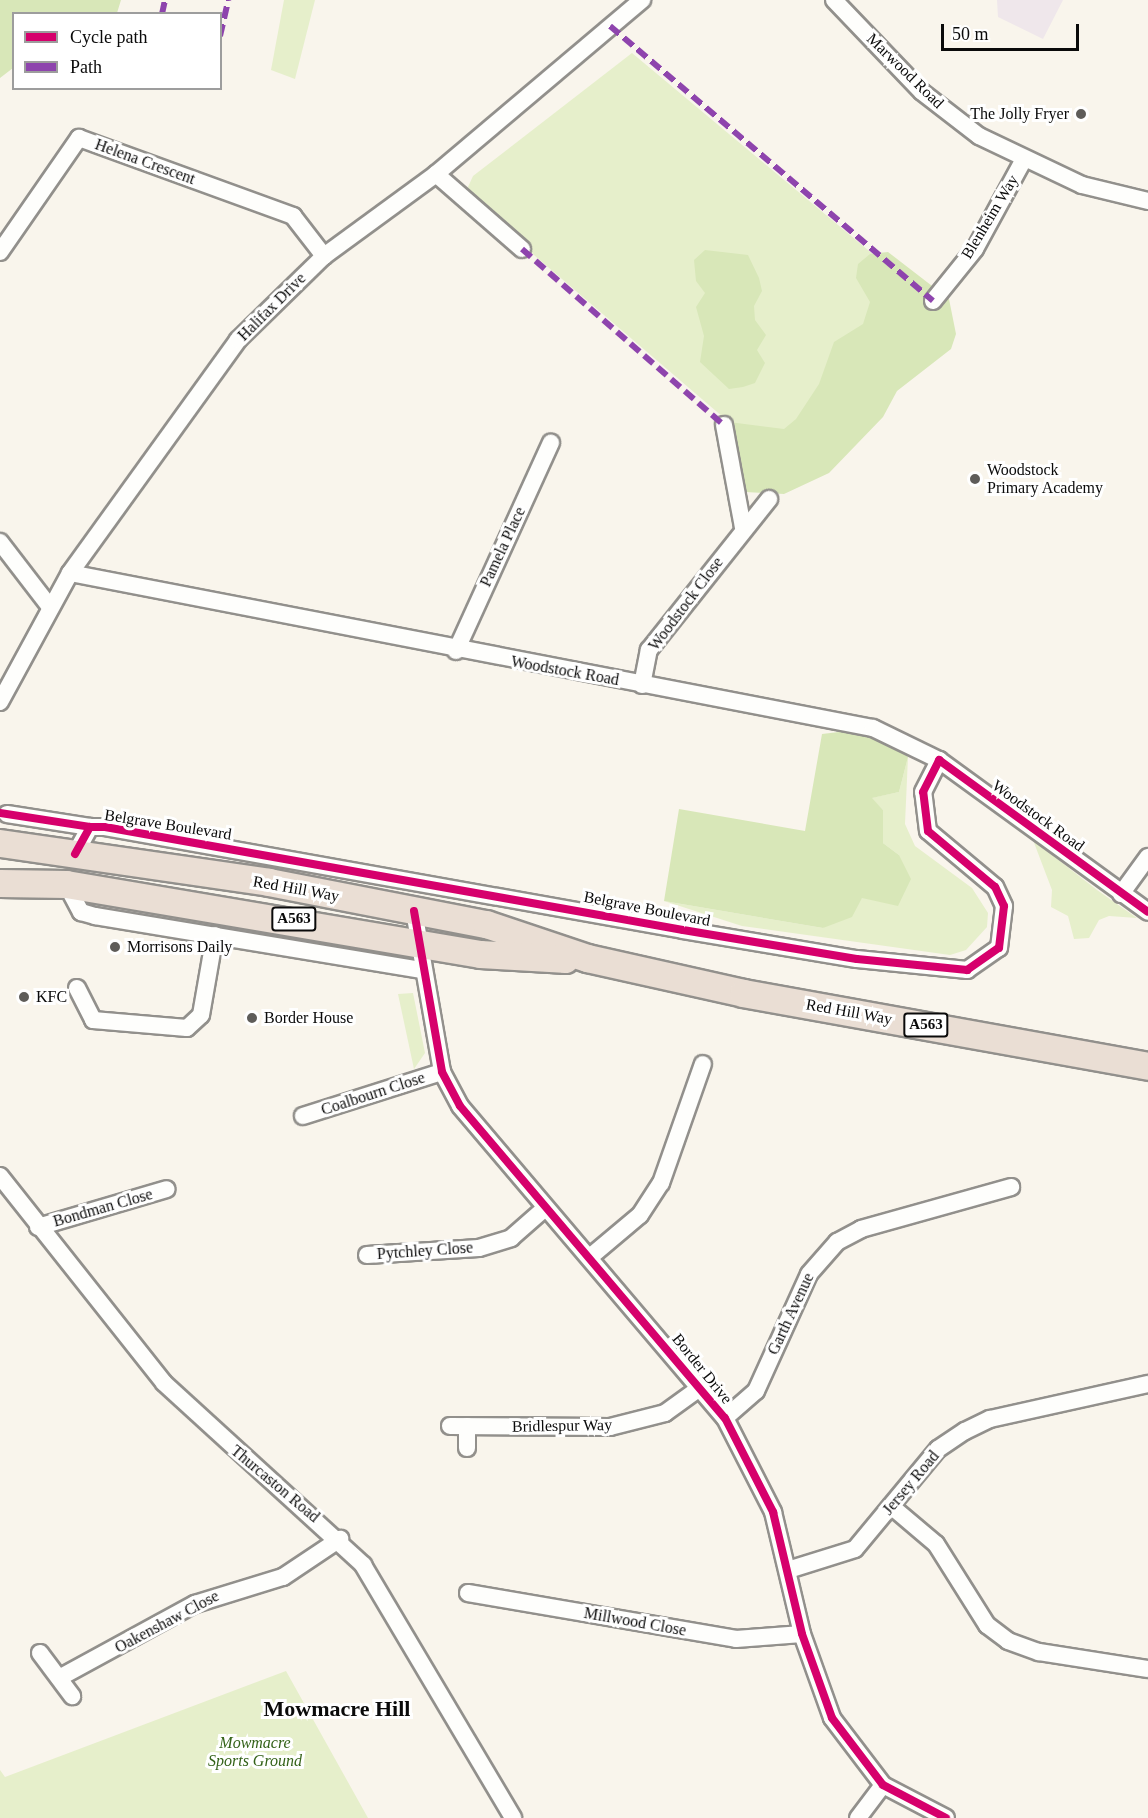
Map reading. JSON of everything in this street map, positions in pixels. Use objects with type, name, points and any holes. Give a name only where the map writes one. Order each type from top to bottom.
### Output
[{"type":"highway","name":"Red Hill Way","points":[[0,843],[269,882],[486,924],[587,958],[743,993],[1148,1066]]},
{"type":"highway","name":"Red Hill Way","points":[[0,883],[66,884],[417,940],[480,954],[587,958]]},
{"type":"street","name":"Halifax Drive","points":[[0,702],[70,573],[238,340],[324,256],[436,174],[642,0]]},
{"type":"street","name":"Marwood Road","points":[[834,0],[922,92],[1023,161],[1082,185],[1148,201]]},
{"type":"street","name":"Helena Crescent","points":[[0,252],[79,138],[292,216],[324,256]]},
{"type":"street","name":"Blenheim Way","points":[[933,301],[975,249],[1023,161]]},
{"type":"street","points":[[436,174],[522,249]]},
{"type":"street","points":[[724,425],[743,528]]},
{"type":"street","name":"Pamela Place","points":[[456,651],[551,443]]},
{"type":"street","name":"Woodstock Close","points":[[642,685],[649,650],[743,528],[769,499]]},
{"type":"street","points":[[0,542],[50,608]]},
{"type":"street","name":"Woodstock Road","points":[[70,573],[456,651],[873,728],[939,760],[1148,912]]},
{"type":"street","name":"Belgrave Boulevard","points":[[75,854],[90,827],[846,957],[967,970],[999,948],[1004,906],[995,887],[928,831],[922,792],[939,760]]},
{"type":"street","points":[[7,814],[90,827]]},
{"type":"street","points":[[1121,894],[1148,857]]},
{"type":"street","points":[[66,884],[81,912],[422,970]]},
{"type":"street","name":"Border Drive","points":[[414,911],[422,970],[442,1072],[460,1106],[544,1209],[590,1257],[724,1418],[773,1512],[802,1634],[832,1718],[883,1785],[946,1818]]},
{"type":"street","points":[[77,988],[93,1020],[187,1028],[201,1015],[215,935]]},
{"type":"street","points":[[590,1257],[640,1215],[661,1183],[703,1064]]},
{"type":"street","name":"Coalbourn Close","points":[[303,1116],[442,1072]]},
{"type":"street","name":"Thurcaston Road","points":[[0,1176],[38,1227],[164,1383],[208,1427],[340,1539],[363,1565],[513,1818]]},
{"type":"street","name":"Garth Avenue","points":[[724,1418],[756,1391],[809,1274],[837,1242],[861,1229],[1011,1187]]},
{"type":"street","name":"Bondman Close","points":[[38,1227],[167,1189]]},
{"type":"street","name":"Pytchley Close","points":[[367,1255],[479,1248],[511,1238],[544,1209]]},
{"type":"street","name":"Jersey Road","points":[[788,1570],[855,1549],[938,1449],[964,1431],[990,1419],[1148,1384]]},
{"type":"street","name":"Bridlespur Way","points":[[450,1426],[637,1423],[665,1413],[700,1387]]},
{"type":"street","points":[[467,1426],[467,1448]]},
{"type":"street","points":[[891,1506],[936,1544],[987,1625],[1008,1641],[1039,1652],[1148,1670]]},
{"type":"street","name":"Oakenshaw Close","points":[[59,1678],[195,1604],[283,1577],[340,1539]]},
{"type":"street","name":"Millwood Close","points":[[468,1593],[736,1639],[802,1634]]},
{"type":"street","points":[[40,1653],[72,1696]]},
{"type":"street","points":[[858,1818],[883,1785]]},
{"type":"shaded area","points":[[997,0],[1063,0],[1043,39],[998,17]]},
{"type":"green space","points":[[0,0],[121,0],[117,12],[12,12],[12,69],[0,78]]},
{"type":"green space","points":[[284,0],[315,0],[295,79],[271,70]]},
{"type":"green space","points":[[632,53],[929,301],[787,472],[471,201],[468,187],[473,176]]},
{"type":"green space","points":[[705,250],[748,255],[759,278],[762,291],[754,306],[755,320],[766,335],[757,350],[765,363],[755,383],[743,387],[729,389],[700,362],[704,336],[696,307],[705,293],[696,281],[694,260]]},
{"type":"green space","points":[[888,252],[949,299],[956,334],[951,349],[897,391],[883,417],[829,473],[784,494],[745,492],[729,422],[784,429],[796,419],[819,384],[834,342],[863,324],[870,302],[856,278],[858,264],[870,254]]},
{"type":"green space","points":[[873,728],[908,757],[899,792],[872,798],[883,810],[883,843],[899,855],[911,879],[898,906],[862,898],[852,917],[823,928],[664,901],[679,809],[805,831],[822,734]]},
{"type":"green space","points":[[908,757],[905,824],[915,846],[972,888],[988,913],[987,927],[966,950],[950,955],[742,926],[664,901],[823,928],[862,898],[899,855],[883,843],[883,810],[871,798],[899,792]]},
{"type":"green space","points":[[1033,840],[1137,918],[1109,916],[1099,920],[1089,938],[1074,939],[1068,916],[1051,907],[1052,890]]},
{"type":"green space","points":[[413,993],[425,1053],[414,1069],[398,994]]},
{"type":"green space","name":"Mowmacre Sports Ground","points":[[286,1671],[368,1818],[0,1818],[0,1770],[5,1777]]},
{"type":"marked path","points":[[162,12],[165,0]]},
{"type":"marked path","points":[[222,27],[228,0]]},
{"type":"marked path","points":[[610,26],[933,301]]},
{"type":"marked path","points":[[522,249],[724,425]]},
{"type":"cycle path","points":[[75,854],[90,827],[105,827],[857,959],[967,970],[999,948],[1004,906],[995,887],[928,831],[923,792],[939,760],[1148,912]]},
{"type":"cycle path","points":[[0,813],[90,827]]},
{"type":"cycle path","points":[[414,911],[442,1072],[460,1106],[725,1418],[773,1512],[802,1634],[832,1718],[883,1785],[946,1818]]},
{"type":"place","name":"The Jolly Fryer","points":[[1081,114]]},
{"type":"place","name":"Woodstock Primary Academy","points":[[975,479]]},
{"type":"place","name":"Morrisons Daily","points":[[115,947]]},
{"type":"place","name":"KFC","points":[[24,997]]},
{"type":"place","name":"Border House","points":[[252,1018]]},
{"type":"district","name":"Mowmacre Hill","points":[[337,1709]]}]
